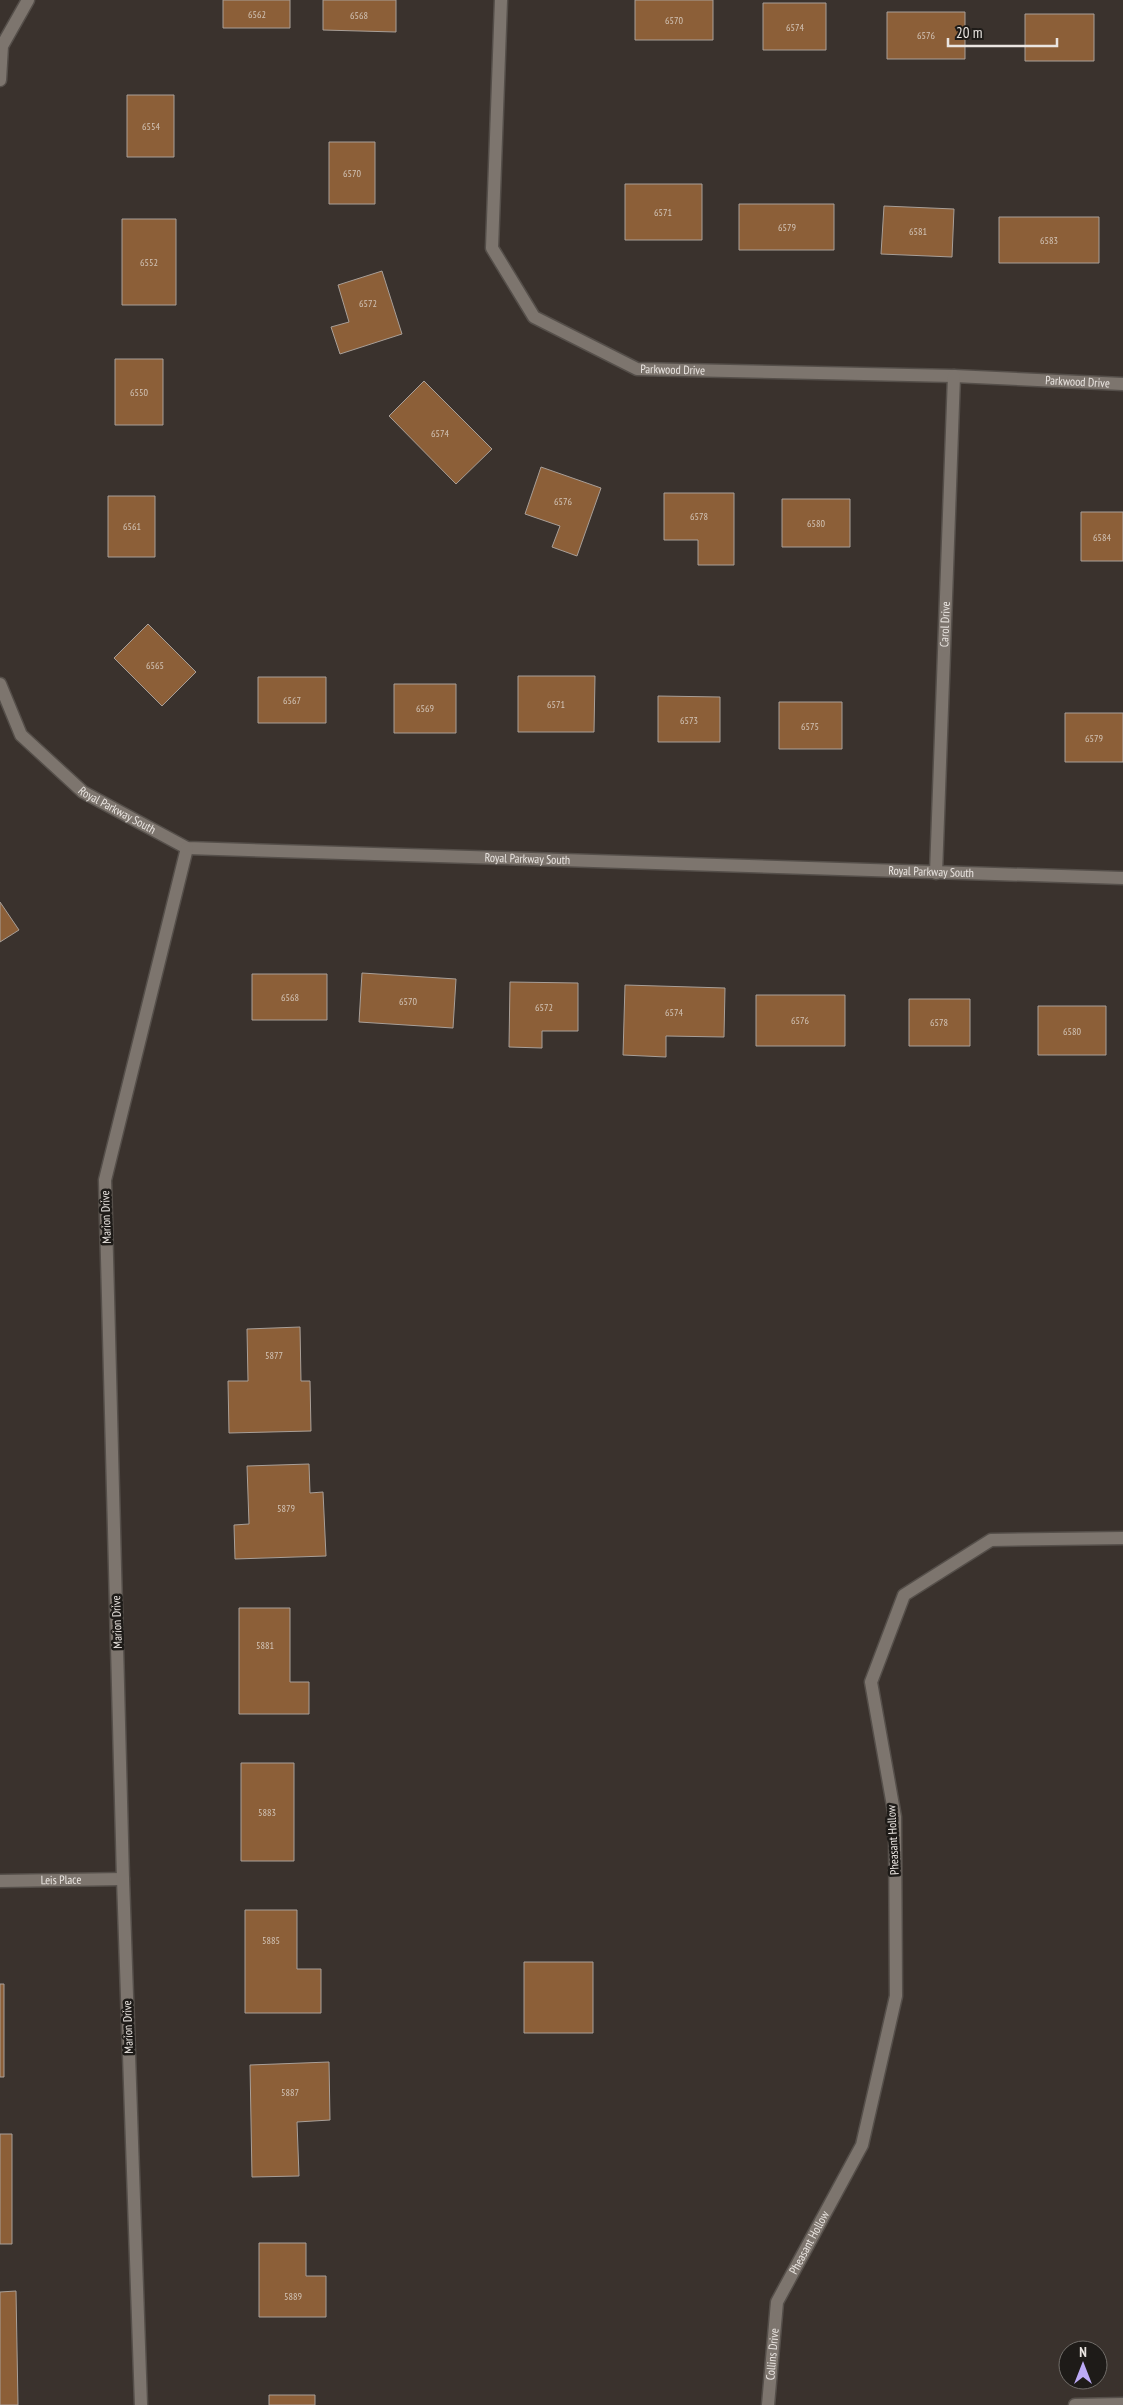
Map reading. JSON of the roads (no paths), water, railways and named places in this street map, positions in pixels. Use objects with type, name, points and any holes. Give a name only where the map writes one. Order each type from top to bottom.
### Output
[{"type":"street","points":[[0,80],[2,46],[28,0]]},
{"type":"street","name":"Parkwood Drive","points":[[501,0],[492,248],[534,317],[637,369],[954,376],[1123,384]]},
{"type":"street","name":"Carol Drive","points":[[936,873],[954,376]]},
{"type":"street","name":"Royal Parkway South","points":[[0,684],[21,735],[83,792],[187,848],[1123,878]]},
{"type":"street","name":"Marion Drive","points":[[141,2405],[123,1879],[105,1180],[187,848]]},
{"type":"street","name":"Pheasant Hollow","points":[[777,2302],[862,2144],[896,1996],[894,1817],[871,1682],[904,1595],[991,1540],[1123,1538]]},
{"type":"street","name":"Leis Place","points":[[0,1881],[123,1879]]},
{"type":"street","name":"Collins Drive","points":[[768,2405],[777,2302]]},
{"type":"street","points":[[1075,2405],[1123,2404]]}]
